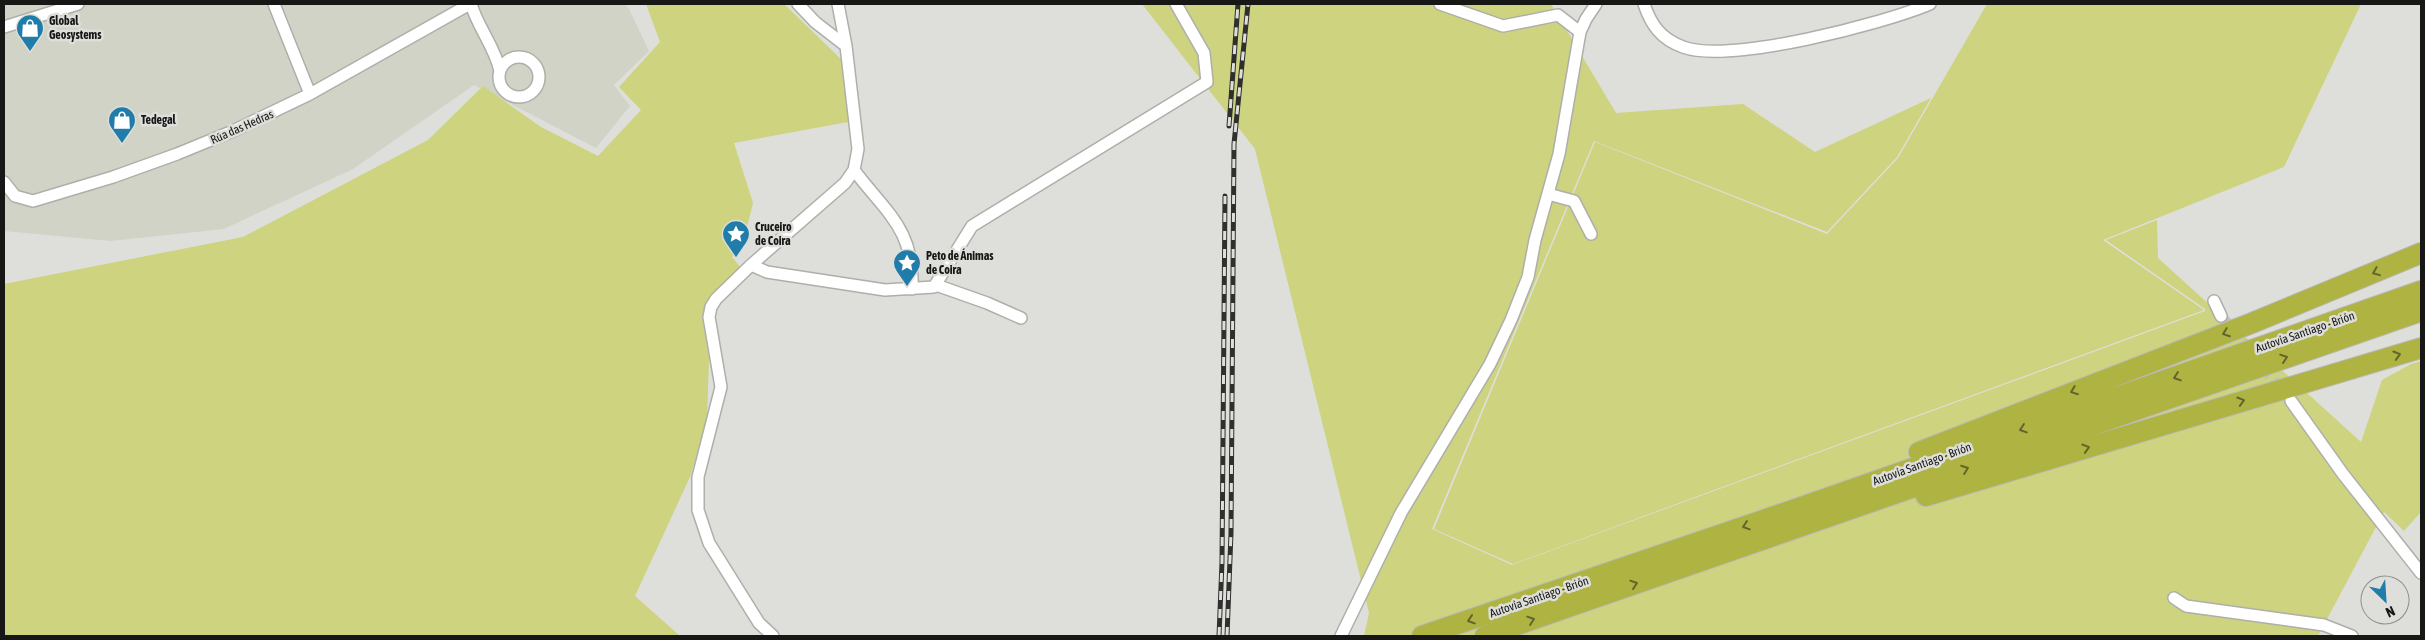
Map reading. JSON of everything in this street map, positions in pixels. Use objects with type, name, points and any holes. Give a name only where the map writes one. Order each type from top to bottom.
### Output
[{"type":"highway","points":[[1792,510],[1814,494],[2252,323],[2421,253]]},
{"type":"highway","name":"Autovía Santiago - Brión","points":[[1426,635],[2421,291]]},
{"type":"highway","name":"Autovía Santiago - Brión","points":[[1485,636],[2421,311]]},
{"type":"highway","points":[[1820,520],[1866,514],[2421,348]]},
{"type":"street","points":[[4,27],[78,4]]},
{"type":"street","points":[[274,4],[310,94]]},
{"type":"street","points":[[471,4],[483,34],[495,52],[500,71],[500,84],[508,94],[522,97],[533,90],[538,78],[534,65],[523,58],[511,59],[495,52]]},
{"type":"street","name":"Rúa das Hedras","points":[[4,182],[14,196],[22,200],[34,201],[113,177],[206,143],[310,94],[471,4]]},
{"type":"street","points":[[798,4],[815,22],[846,46]]},
{"type":"street","points":[[773,636],[760,623],[709,542],[698,510],[698,477],[721,386],[709,317],[711,307],[716,299],[751,265],[845,183],[854,170],[858,149],[846,46],[838,4]]},
{"type":"street","points":[[751,265],[767,272],[885,290],[931,288],[936,285],[972,226],[1207,82],[1204,54],[1176,4]]},
{"type":"street","points":[[1440,4],[1504,26],[1558,14],[1580,32]]},
{"type":"street","points":[[1341,636],[1401,513],[1472,395],[1511,320],[1528,277],[1559,154],[1580,32],[1586,18],[1596,4]]},
{"type":"street","points":[[1644,4],[1650,23],[1662,35],[1682,46],[1702,51],[1776,44],[1849,30],[1905,14],[1930,4]]},
{"type":"street","points":[[500,71],[511,59]]},
{"type":"street","points":[[854,170],[894,216],[906,238],[911,264],[912,289]]},
{"type":"street","points":[[1548,194],[1574,201],[1591,234]]},
{"type":"street","points":[[936,285],[987,303],[1021,318]]},
{"type":"street","points":[[2214,301],[2222,316]]},
{"type":"street","points":[[2291,401],[2343,474],[2421,573]]},
{"type":"street","points":[[2174,598],[2186,606],[2324,625],[2352,636]]},
{"type":"shaded area","points":[[4,4],[624,4],[628,7],[649,51],[614,85],[630,106],[596,148],[474,85],[353,169],[224,229],[111,241],[4,231]]},
{"type":"green space","points":[[646,4],[784,4],[843,61],[848,122],[734,143],[753,203],[743,243],[732,257],[741,268],[707,302],[702,315],[709,358],[707,419],[690,477],[635,596],[680,636],[4,636],[4,284],[243,237],[428,140],[483,86],[541,127],[598,156],[641,110],[619,87],[660,42]]},
{"type":"green space","points":[[1142,4],[1551,4],[1616,113],[1743,104],[1815,152],[1931,98],[1897,157],[1827,232],[1594,141],[1432,529],[1512,565],[2205,311],[2205,309],[2106,240],[2157,220],[2158,258],[2361,442],[2382,380],[2411,364],[2421,361],[2421,512],[2404,531],[2384,512],[2318,636],[1364,636],[1369,613],[1255,149]]},
{"type":"green space","points":[[1987,4],[2361,4],[2284,167],[2103,240],[2204,310],[1513,564],[1434,529],[1595,142],[1827,234],[1898,158]]},
{"type":"tunnel","points":[[2221,316],[2283,392]]},
{"type":"railway","points":[[1229,126],[1238,4]]},
{"type":"railway","points":[[1227,636],[1231,533],[1234,144],[1248,4]]},
{"type":"railway","points":[[1219,636],[1222,562],[1225,196]]},
{"type":"place","name":"Global Geosystems","points":[[30,52]]},
{"type":"place","name":"Tedegal","points":[[122,144]]},
{"type":"place","name":"Cruceiro de Coira","points":[[736,258]]},
{"type":"place","name":"Peto de Ánimas de Coira","points":[[907,287]]}]
